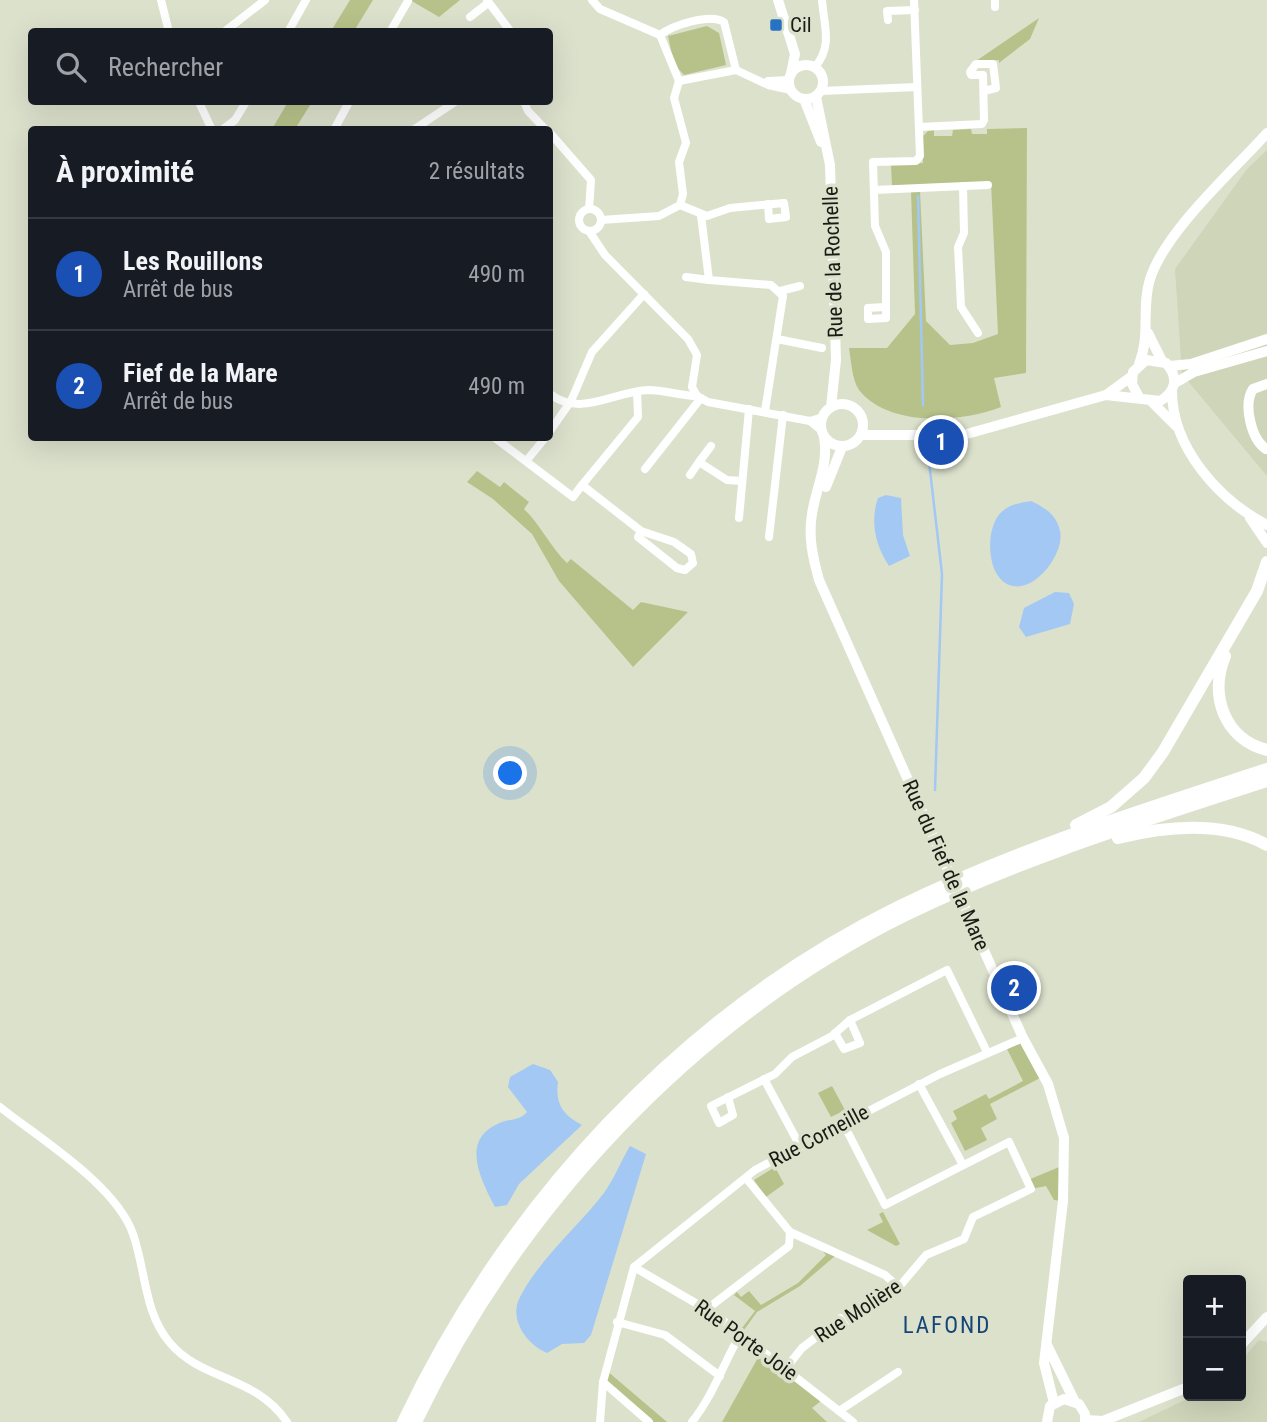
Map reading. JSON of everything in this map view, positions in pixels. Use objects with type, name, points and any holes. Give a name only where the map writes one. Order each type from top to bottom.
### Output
[{"type":"highway","points":[[403,1422],[446,1339],[503,1251],[588,1146],[646,1086],[702,1035],[774,981],[848,934],[973,878],[1111,807],[1144,778],[1163,752],[1256,591],[1267,562]]},
{"type":"highway","points":[[1267,587],[1228,651],[1217,687],[1220,706],[1229,725],[1248,742],[1267,750]]},
{"type":"highway","points":[[1022,852],[1267,769]]},
{"type":"highway","points":[[973,878],[1267,781]]},
{"type":"highway","points":[[1090,840],[1195,827],[1228,832],[1267,845]]},
{"type":"highway","points":[[416,1422],[452,1352],[511,1259],[579,1174],[646,1101],[713,1040],[762,1003],[833,956],[937,895]]},
{"type":"main road","points":[[778,0],[795,54],[791,81],[804,99],[819,94]]},
{"type":"main road","points":[[791,81],[811,66],[795,54]]},
{"type":"main road","name":"Rue de la Rochelle","points":[[811,66],[823,78],[819,94],[830,165],[836,360],[831,407]]},
{"type":"main road","name":"Rue de la Rochelle","points":[[804,99],[830,165]]},
{"type":"main road","points":[[1106,395],[1132,376],[1139,364],[1154,359],[1166,363],[1173,387],[1178,428]]},
{"type":"main road","name":"Rue de la Rochelle","points":[[836,360],[844,394],[850,406]]},
{"type":"main road","points":[[1132,376],[1134,391],[1139,397]]},
{"type":"main road","points":[[1152,402],[1160,401],[1173,387]]},
{"type":"main road","points":[[862,429],[904,434],[963,435],[1106,395],[1139,397],[1152,402],[1178,428],[1203,472],[1248,515],[1267,543]]},
{"type":"main road","points":[[850,406],[859,413],[862,429],[853,443],[842,447],[823,434],[822,417],[831,407],[850,406]]},
{"type":"main road","name":"Rue du Fief de la Mare","points":[[823,434],[826,460],[812,513],[811,549],[820,580],[1023,1038],[1048,1084],[1064,1138],[1063,1201],[1044,1363],[1054,1402]]},
{"type":"main road","name":"Rue du Fief de la Mare","points":[[842,447],[822,497],[817,533],[822,566],[844,632]]},
{"type":"main road","points":[[1248,515],[1267,525]]},
{"type":"main road","points":[[1047,1345],[1074,1401],[1083,1408],[1085,1421]]},
{"type":"main road","points":[[1046,1422],[1048,1411],[1054,1402],[1064,1399],[1074,1401]]},
{"type":"street","points":[[162,0],[168,28]]},
{"type":"street","points":[[229,28],[265,0]]},
{"type":"street","points":[[290,28],[306,0]]},
{"type":"street","points":[[592,0],[600,9],[660,35],[679,81],[674,97],[686,143],[679,162],[683,194],[680,205],[659,216],[601,220]]},
{"type":"street","points":[[811,66],[825,54],[822,0]]},
{"type":"street","points":[[392,28],[408,1]]},
{"type":"street","points":[[470,17],[487,1],[508,28]]},
{"type":"street","points":[[885,307],[886,252],[874,226],[873,162],[916,161],[919,158],[915,5],[887,11],[888,20]]},
{"type":"street","points":[[660,35],[667,30],[712,18],[721,19],[736,70]]},
{"type":"street","points":[[679,81],[736,70],[762,81],[791,81]]},
{"type":"street","points":[[819,94],[917,87]]},
{"type":"street","points":[[919,127],[978,126],[984,120],[984,91]]},
{"type":"street","points":[[200,105],[210,126]]},
{"type":"street","points":[[227,126],[235,120],[244,105]]},
{"type":"street","points":[[336,126],[347,105]]},
{"type":"street","points":[[418,126],[450,105]]},
{"type":"street","points":[[525,105],[543,126]]},
{"type":"street","points":[[1139,364],[1148,332],[1150,281],[1161,254],[1267,133]]},
{"type":"street","points":[[553,137],[591,180],[590,209]]},
{"type":"street","points":[[874,190],[988,185]]},
{"type":"street","points":[[963,186],[964,233],[958,247],[961,307],[978,334]]},
{"type":"street","points":[[680,205],[701,215],[768,204]]},
{"type":"street","points":[[590,209],[597,211],[601,220],[598,228],[589,231],[583,229],[579,221],[582,212],[590,209]]},
{"type":"street","points":[[701,215],[709,281]]},
{"type":"street","points":[[589,231],[604,254],[688,339],[697,355],[692,387],[699,397]]},
{"type":"street","points":[[686,277],[771,285],[783,296],[765,411]]},
{"type":"street","points":[[780,291],[800,286]]},
{"type":"street","points":[[553,427],[569,405],[592,352],[644,294]]},
{"type":"street","points":[[1148,332],[1166,363],[1191,364],[1267,339]]},
{"type":"street","points":[[777,339],[822,348]]},
{"type":"street","points":[[1173,387],[1194,372],[1267,351]]},
{"type":"street","points":[[1267,384],[1253,389],[1247,402],[1257,442],[1267,449]]},
{"type":"street","points":[[681,395],[692,387]]},
{"type":"street","points":[[553,396],[569,405],[587,404],[656,390],[810,421],[822,417]]},
{"type":"street","points":[[499,441],[573,497],[639,417],[637,392]]},
{"type":"street","points":[[645,469],[699,397]]},
{"type":"street","points":[[739,518],[749,409]]},
{"type":"street","points":[[769,537],[783,415]]},
{"type":"street","points":[[810,421],[823,434]]},
{"type":"street","points":[[527,460],[543,441]]},
{"type":"street","points":[[690,475],[711,446]]},
{"type":"street","points":[[699,461],[727,480],[742,481]]},
{"type":"street","points":[[582,485],[641,531],[674,542],[691,554],[692,564],[685,570],[677,568],[638,537],[641,531]]},
{"type":"street","points":[[728,1097],[775,1074],[792,1057],[835,1033],[850,1020],[947,970],[987,1052]]},
{"type":"street","points":[[835,1033],[844,1049],[860,1043],[850,1020]]},
{"type":"street","name":"Rue Corneille","points":[[634,1267],[746,1178],[800,1146],[919,1084],[1023,1038]]},
{"type":"street","points":[[764,1079],[800,1146]]},
{"type":"street","points":[[843,1123],[885,1205],[963,1165],[919,1084]]},
{"type":"street","points":[[0,1107],[88,1177],[118,1208],[132,1232],[155,1324],[172,1345],[186,1357],[250,1386],[276,1406],[287,1422]]},
{"type":"street","name":"Rue Molière","points":[[786,1368],[802,1348],[841,1318],[850,1321],[896,1285],[899,1287],[926,1255],[964,1239],[973,1217],[1029,1184],[1009,1142],[963,1165]]},
{"type":"street","points":[[746,1178],[790,1231],[885,1275],[896,1285]]},
{"type":"street","points":[[789,1246],[790,1231]]},
{"type":"street","points":[[707,1309],[801,1237]]},
{"type":"street","points":[[600,1422],[603,1382],[634,1267]]},
{"type":"street","name":"Rue Porte Joie","points":[[634,1267],[707,1309],[741,1333],[853,1422]]},
{"type":"street","points":[[1246,1340],[1266,1319]]},
{"type":"street","points":[[617,1322],[665,1335],[720,1376]]},
{"type":"street","points":[[692,1422],[710,1398],[720,1376],[719,1370],[741,1333]]},
{"type":"street","points":[[839,1411],[898,1372]]},
{"type":"street","points":[[603,1382],[649,1422]]},
{"type":"street","points":[[1085,1421],[1103,1421],[1183,1389]]},
{"type":"shaded area","points":[[1267,150],[1267,476],[1182,374],[1175,269],[1247,169]]},
{"type":"shaded area","points":[[1259,1340],[1267,1342],[1267,1422],[1139,1422],[1183,1401],[1246,1401],[1246,1355]]},
{"type":"green space","points":[[350,0],[373,0],[356,28],[333,28]]},
{"type":"green space","points":[[410,0],[460,0],[439,17]]},
{"type":"green space","points":[[1039,18],[1030,39],[999,63],[999,60],[976,61]]},
{"type":"green space","points":[[707,26],[719,33],[726,65],[684,75],[674,64],[668,36]]},
{"type":"green space","points":[[286,105],[310,105],[297,126],[274,126]]},
{"type":"green space","points":[[1027,128],[1026,373],[994,378],[1001,407],[985,412],[926,418],[888,411],[859,390],[853,375],[849,348],[887,348],[915,314],[911,191],[920,191],[926,321],[950,345],[973,343],[998,334],[991,182],[892,186],[891,165],[923,163],[922,137],[928,131],[934,130],[934,136],[952,136],[953,130],[971,129],[972,134],[987,134],[987,129]]},
{"type":"green space","points":[[477,471],[500,487],[504,482],[529,502],[524,509],[561,557],[567,563],[571,559],[633,610],[641,602],[688,612],[633,667],[559,581],[532,534],[493,499],[467,482]]},
{"type":"green space","points":[[1023,1038],[1044,1076],[990,1104],[997,1119],[981,1128],[987,1140],[965,1151],[951,1123],[957,1119],[953,1111],[986,1094],[989,1099],[1023,1081],[1005,1045]]},
{"type":"green space","points":[[832,1086],[845,1110],[831,1117],[818,1093]]},
{"type":"green space","points":[[1064,1165],[1063,1201],[1054,1200],[1046,1186],[1031,1189],[1028,1180]]},
{"type":"green space","points":[[775,1167],[784,1184],[766,1197],[754,1180]]},
{"type":"green space","points":[[883,1212],[900,1244],[896,1246],[867,1230],[883,1222],[879,1214]]},
{"type":"green space","points":[[822,1250],[835,1256],[800,1286],[757,1312],[744,1330],[742,1328],[755,1311],[734,1295],[737,1292],[741,1297],[749,1291],[761,1305],[798,1283],[826,1255]]},
{"type":"green space","points":[[760,1354],[821,1401],[812,1408],[827,1422],[722,1422]]},
{"type":"green space","points":[[606,1370],[667,1422],[649,1422],[603,1382]]},
{"type":"water","points":[[886,495],[901,498],[903,535],[910,556],[889,566],[880,550],[874,524],[878,498]]},
{"type":"water","points":[[1031,501],[1053,516],[1060,531],[1060,540],[1054,559],[1040,576],[1022,586],[1013,586],[1004,582],[993,566],[991,534],[1001,512],[1013,505]]},
{"type":"water","points":[[1055,592],[1069,593],[1074,604],[1070,624],[1026,637],[1019,627],[1024,608]]},
{"type":"water","points":[[533,1064],[550,1070],[558,1082],[559,1103],[565,1113],[582,1125],[519,1184],[507,1205],[495,1207],[479,1172],[477,1148],[489,1129],[519,1118],[527,1112],[508,1087],[510,1077]]},
{"type":"water","points":[[630,1146],[646,1154],[591,1335],[584,1343],[562,1344],[547,1353],[527,1338],[518,1322],[516,1314],[520,1297],[538,1269],[604,1193]]},
{"type":"waterway","points":[[918,196],[923,405]]},
{"type":"waterway","points":[[928,453],[942,574],[935,790]]},
{"type":"place","name":"Cil","points":[[776,25]]},
{"type":"place","name":"Les Rouillons","points":[[941,442]]},
{"type":"place","name":"Fief de la Mare","points":[[1014,988]]},
{"type":"district","name":"LAFOND","points":[[947,1325]]}]
